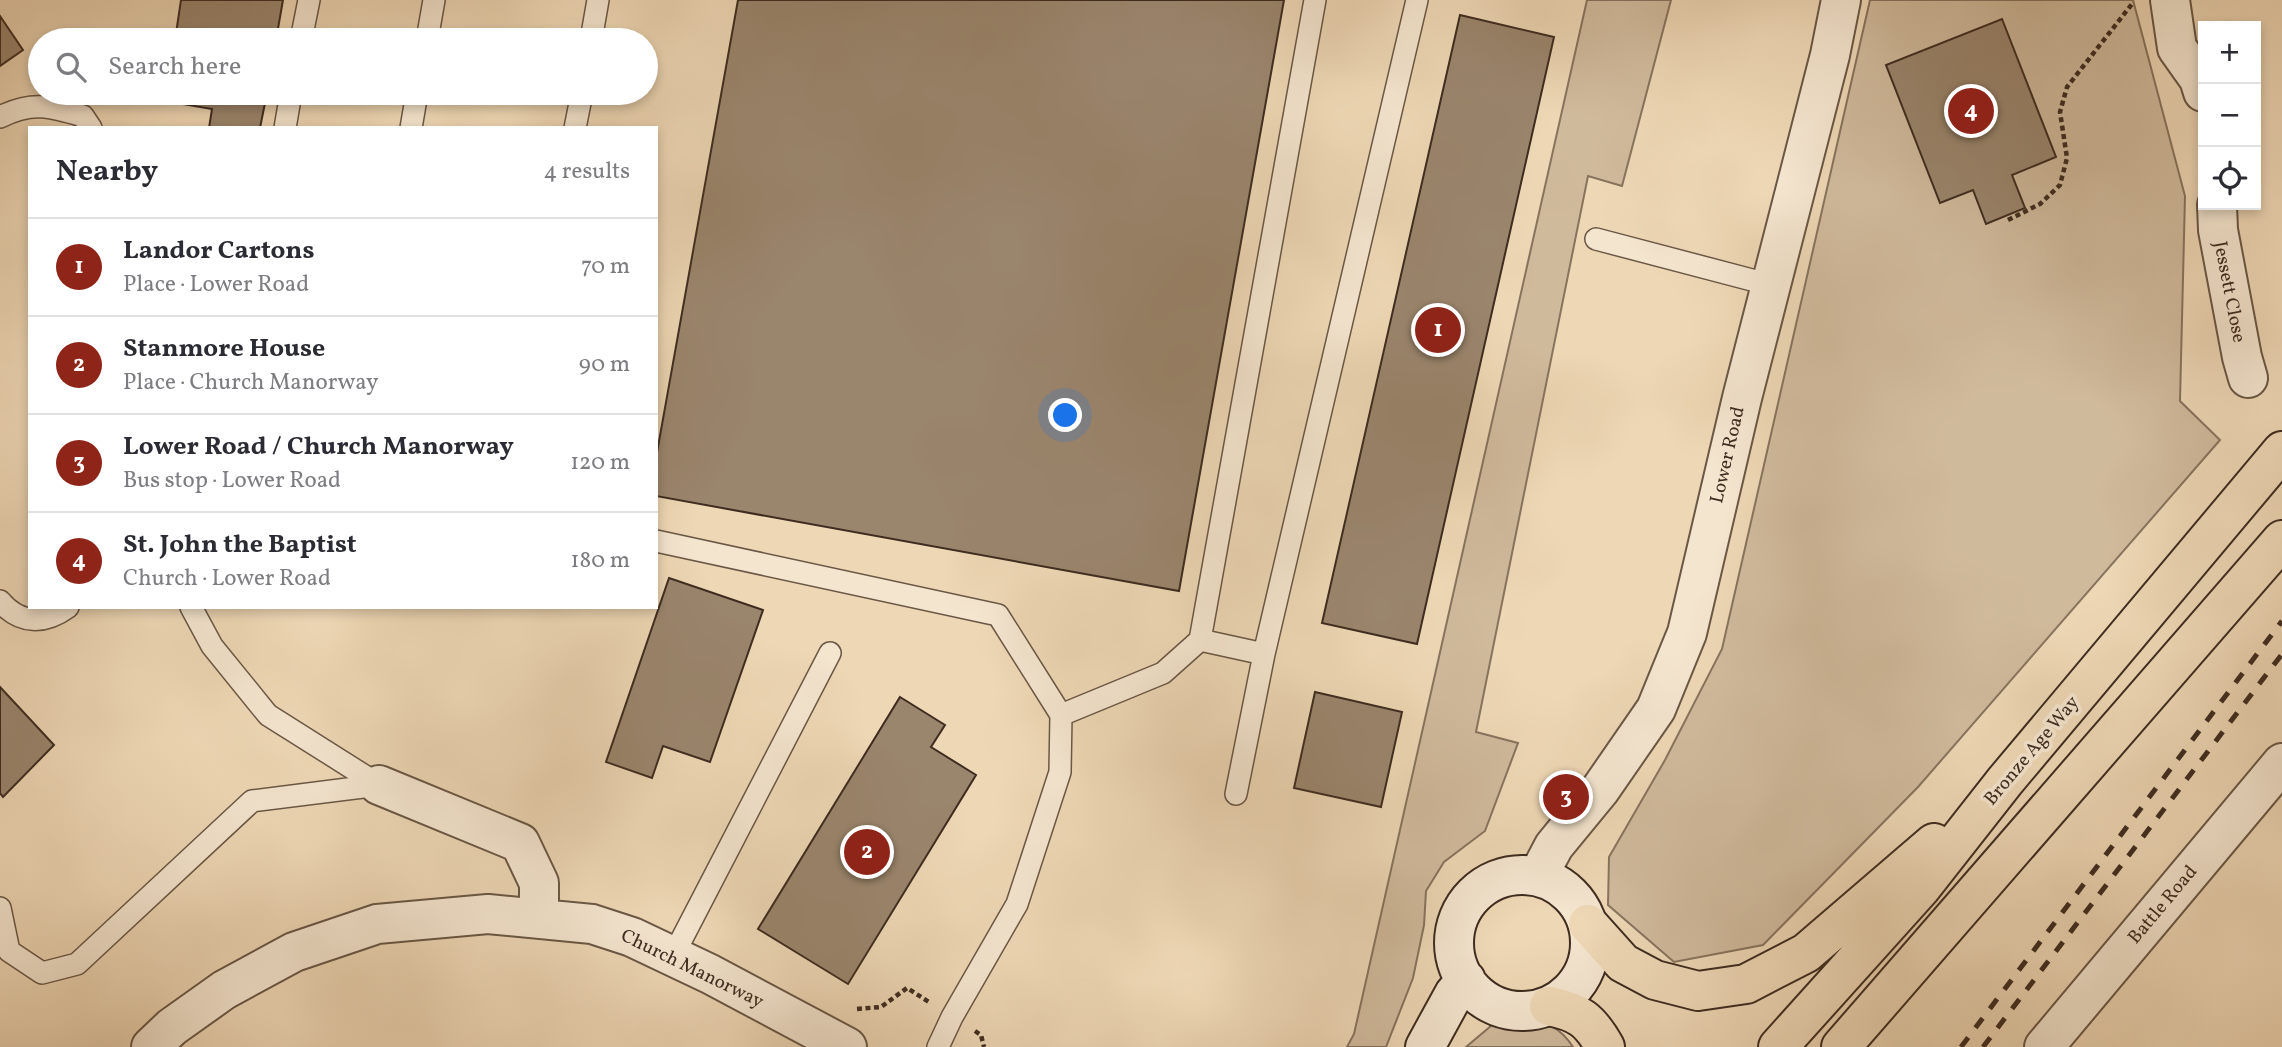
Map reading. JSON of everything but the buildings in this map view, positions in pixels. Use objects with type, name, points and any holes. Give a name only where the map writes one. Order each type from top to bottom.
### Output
[{"type":"main road","name":"Bronze Age Way","points":[[1778,1047],[1921,888],[2006,781],[2282,451]]},
{"type":"main road","points":[[1847,1042],[2282,540]]},
{"type":"main road","points":[[1588,924],[1623,963],[1654,981],[1698,991],[1746,984],[1806,953],[2006,781]]},
{"type":"main road","points":[[1549,1006],[1574,1011],[1596,1029],[1605,1047]]},
{"type":"street","name":"Lower Road","points":[[1538,876],[1554,846],[1600,790],[1656,709],[1686,633],[1742,398],[1830,55],[1841,0]]},
{"type":"street","points":[[2174,4],[2173,31],[2178,48],[2201,84]]},
{"type":"street","name":"Jessett Close","points":[[2217,210],[2220,242],[2248,378]]},
{"type":"street","name":"Battle Road","points":[[2044,1047],[2282,763]]},
{"type":"street","points":[[379,785],[520,843],[539,883],[539,918]]},
{"type":"street","points":[[1514,874],[1538,876],[1557,885],[1576,900],[1588,924],[1591,948],[1585,971],[1572,991],[1549,1006],[1526,1012],[1502,1009],[1487,1002],[1460,972],[1454,949],[1456,925],[1473,895],[1492,881],[1514,874]]},
{"type":"street","name":"Church Manorway","points":[[151,1047],[172,1027],[224,990],[294,952],[377,924],[488,914],[592,924],[632,937],[673,956],[796,1035],[846,1047]]},
{"type":"street","points":[[1425,1047],[1454,994],[1466,980]]},
{"type":"lane","points":[[303,28],[309,0]]},
{"type":"lane","points":[[428,28],[434,0]]},
{"type":"lane","points":[[593,28],[598,0]]},
{"type":"lane","points":[[1061,715],[1163,673],[1200,640],[1315,0]]},
{"type":"lane","points":[[1236,794],[1264,654],[1417,0]]},
{"type":"lane","points":[[285,126],[289,105]]},
{"type":"lane","points":[[411,126],[415,105]]},
{"type":"lane","points":[[575,126],[580,105]]},
{"type":"lane","points":[[0,117],[28,106],[50,106],[83,116],[90,126]]},
{"type":"lane","points":[[1596,239],[1771,285]]},
{"type":"lane","points":[[658,541],[998,615],[1061,715],[1060,772],[1017,904],[952,1017],[938,1047]]},
{"type":"lane","points":[[0,601],[28,620],[42,620],[65,609]]},
{"type":"lane","points":[[192,609],[212,646],[268,715],[379,785]]},
{"type":"lane","points":[[1200,640],[1264,654]]},
{"type":"lane","points":[[673,956],[830,653]]},
{"type":"lane","points":[[0,908],[9,951],[42,973],[77,964],[252,801],[379,785]]},
{"type":"path","points":[[2008,220],[2040,204],[2060,185],[2067,158],[2060,112],[2067,87],[2135,0]]},
{"type":"path","points":[[881,1007],[907,988]]},
{"type":"path","points":[[981,1035],[984,1047]]},
{"type":"shaded area","points":[[1587,0],[1671,0],[1622,186],[1588,176],[1476,732],[1518,743],[1485,831],[1444,862],[1426,891],[1424,925],[1413,978],[1386,1047],[1347,1047],[1354,1034]]},
{"type":"shaded area","points":[[1870,0],[2133,0],[2185,196],[2180,401],[2220,440],[1918,787],[1763,945],[1674,962],[1608,905],[1609,857],[1665,760],[1722,649]]},
{"type":"shaded area","points":[[1522,1018],[1557,1029],[1573,1047],[1466,1047],[1498,1020]]},
{"type":"railway","points":[[1961,1047],[2282,621]]},
{"type":"railway","points":[[1983,1047],[2282,654]]},
{"type":"place","name":"St. John the Baptist","points":[[1971,111]]},
{"type":"place","name":"Landor Cartons","points":[[1438,330]]},
{"type":"place","name":"Lower Road / Church Manorway","points":[[1566,797]]},
{"type":"place","name":"Stanmore House","points":[[867,852]]}]
